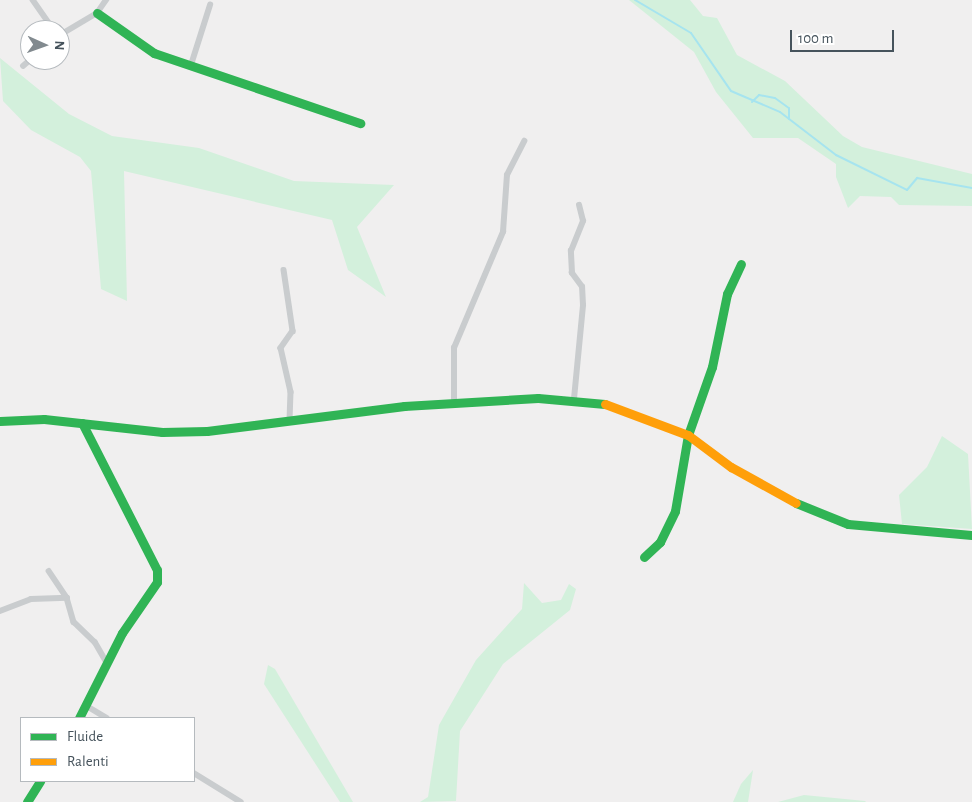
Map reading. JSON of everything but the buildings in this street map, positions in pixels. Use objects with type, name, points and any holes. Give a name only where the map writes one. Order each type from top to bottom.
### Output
[{"type":"main road","points":[[97,13],[154,52],[360,123]]},
{"type":"main road","points":[[644,557],[660,542],[675,511],[688,435],[712,367],[727,294],[741,264]]},
{"type":"main road","points":[[0,421],[44,418],[162,432],[290,424],[454,403],[574,399],[596,401],[688,435],[731,467],[815,513],[848,524],[972,535]]},
{"type":"main road","points":[[80,717],[122,633],[152,593],[156,570],[82,423]]},
{"type":"main road","points":[[27,802],[39,782]]},
{"type":"street","points":[[33,0],[47,20]]},
{"type":"street","points":[[70,29],[97,13],[106,0]]},
{"type":"street","points":[[191,64],[210,5]]},
{"type":"street","points":[[454,403],[454,348],[502,232],[507,175],[524,141]]},
{"type":"street","points":[[574,399],[583,305],[582,287],[572,273],[571,251],[582,221],[579,205]]},
{"type":"street","points":[[284,270],[294,330],[281,348],[291,392],[290,424]]},
{"type":"street","points":[[49,571],[67,598],[74,622],[95,642],[107,663]]},
{"type":"street","points":[[0,611],[31,599],[67,598]]},
{"type":"street","points":[[86,706],[105,717]]},
{"type":"street","points":[[195,774],[241,802]]},
{"type":"green space","points":[[629,0],[690,0],[703,16],[717,18],[737,55],[785,81],[843,136],[862,147],[972,174],[972,206],[899,205],[891,197],[860,196],[848,208],[836,177],[836,164],[798,138],[753,138],[716,92],[694,52]]},
{"type":"green space","points":[[0,58],[69,114],[112,136],[199,148],[294,181],[394,185],[357,227],[386,297],[348,270],[332,220],[124,171],[127,301],[101,289],[91,171],[80,157],[31,130],[3,101]]},
{"type":"green space","points":[[942,436],[968,454],[972,529],[902,524],[899,495],[927,467]]},
{"type":"green space","points":[[524,583],[542,603],[561,600],[569,584],[576,589],[570,610],[503,664],[460,731],[456,801],[420,802],[428,797],[439,725],[476,660],[522,609]]},
{"type":"green space","points":[[268,665],[275,669],[353,802],[340,802],[264,684]]},
{"type":"green space","points":[[753,770],[748,802],[733,802],[741,784]]},
{"type":"green space","points":[[804,795],[865,801],[866,802],[778,802]]},
{"type":"waterway","points":[[635,0],[691,33],[731,91],[780,112],[836,155],[907,190],[917,178],[972,188]]},
{"type":"waterway","points":[[752,102],[759,95],[775,98],[789,108],[789,119]]},
{"type":"traffic: fast","points":[[97,13],[154,53],[360,123]]},
{"type":"traffic: fast","points":[[644,557],[660,542],[675,511],[688,435],[712,367],[727,294],[741,264]]},
{"type":"traffic: fast","points":[[0,421],[44,419],[162,432],[207,431],[404,406],[538,398],[605,404]]},
{"type":"traffic: fast","points":[[80,717],[122,633],[157,582],[157,570],[82,423]]},
{"type":"traffic: fast","points":[[796,503],[848,524],[972,535]]},
{"type":"traffic: fast","points":[[27,802],[39,782]]},
{"type":"traffic: slow","points":[[605,404],[688,435],[731,467],[796,503]]}]
